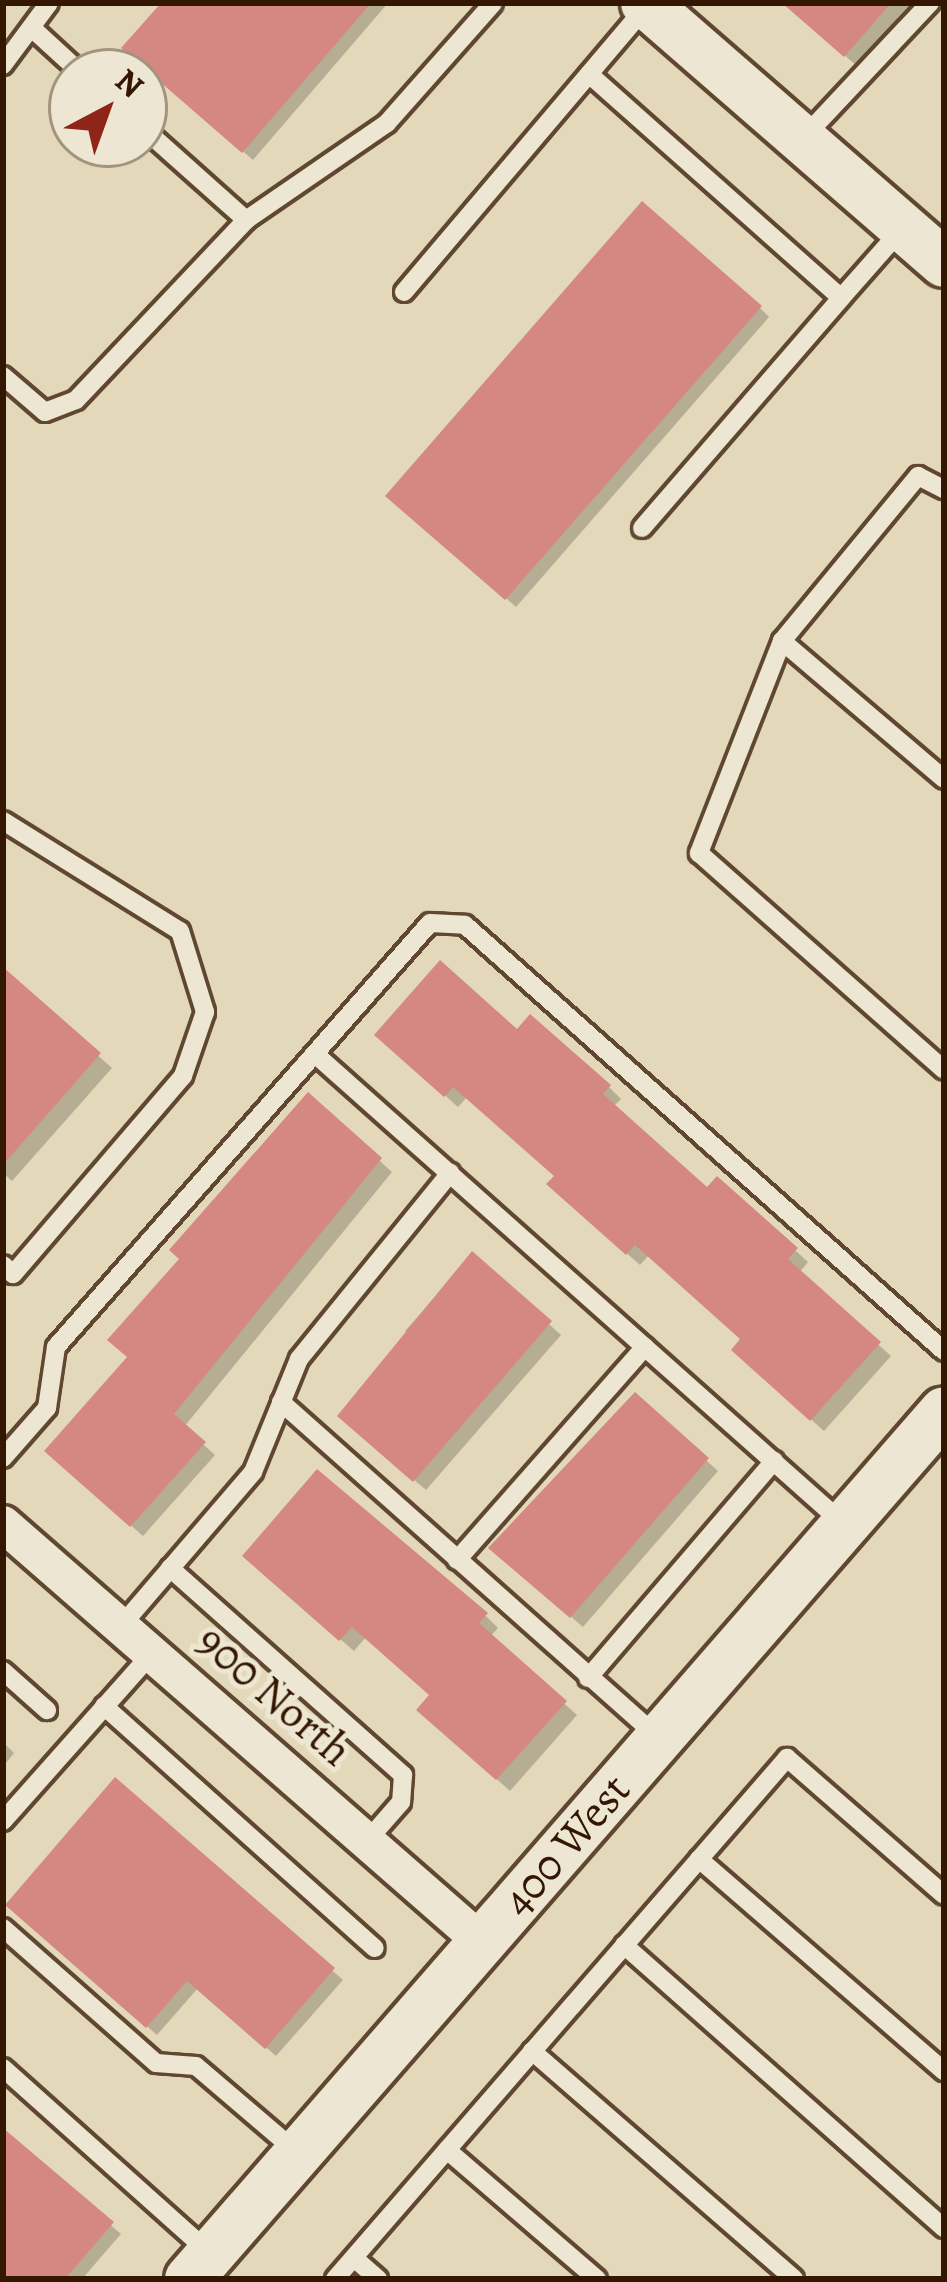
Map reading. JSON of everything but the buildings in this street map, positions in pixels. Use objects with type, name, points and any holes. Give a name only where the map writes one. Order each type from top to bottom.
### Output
[{"type":"street","points":[[646,4],[944,263]]},
{"type":"street","name":"400 West","points":[[200,2266],[944,1411]]},
{"type":"street","name":"900 North","points":[[3,1524],[482,1942]]},
{"type":"lane","points":[[3,65],[34,31],[49,3]]},
{"type":"lane","points":[[802,140],[930,3]]},
{"type":"lane","points":[[3,376],[45,412],[76,400],[246,220],[387,123],[489,4]]},
{"type":"lane","points":[[404,292],[646,4]]},
{"type":"lane","points":[[34,31],[53,48]]},
{"type":"lane","points":[[589,74],[841,298]]},
{"type":"lane","points":[[168,150],[246,220]]},
{"type":"lane","points":[[642,528],[903,228]]},
{"type":"lane","points":[[944,489],[918,476],[782,641],[699,853],[944,1070]]},
{"type":"lane","points":[[782,641],[944,779]]},
{"type":"lane","points":[[3,821],[180,931],[205,1012],[183,1076],[13,1274],[3,1265]]},
{"type":"lane","points":[[3,1458],[47,1408],[56,1347],[430,923],[464,925],[944,1351]]},
{"type":"lane","points":[[315,1054],[845,1525]]},
{"type":"lane","points":[[121,1626],[253,1472],[299,1359],[449,1173]]},
{"type":"lane","points":[[457,1560],[645,1347]]},
{"type":"lane","points":[[281,1402],[658,1738]]},
{"type":"lane","points":[[588,1678],[774,1462]]},
{"type":"lane","points":[[170,1568],[403,1775],[401,1802],[367,1841]]},
{"type":"lane","points":[[3,1821],[152,1653]]},
{"type":"lane","points":[[3,1671],[46,1710]]},
{"type":"lane","points":[[104,1706],[375,1948]]},
{"type":"lane","points":[[335,2279],[787,1758],[944,1895]]},
{"type":"lane","points":[[699,1859],[944,2071]]},
{"type":"lane","points":[[3,1928],[155,2063],[196,2066],[298,2153]]},
{"type":"lane","points":[[624,1946],[944,2228]]},
{"type":"lane","points":[[532,2051],[794,2279]]},
{"type":"lane","points":[[3,2068],[200,2266]]},
{"type":"lane","points":[[447,2150],[598,2279]]},
{"type":"lane","points":[[353,2258],[378,2279]]}]
